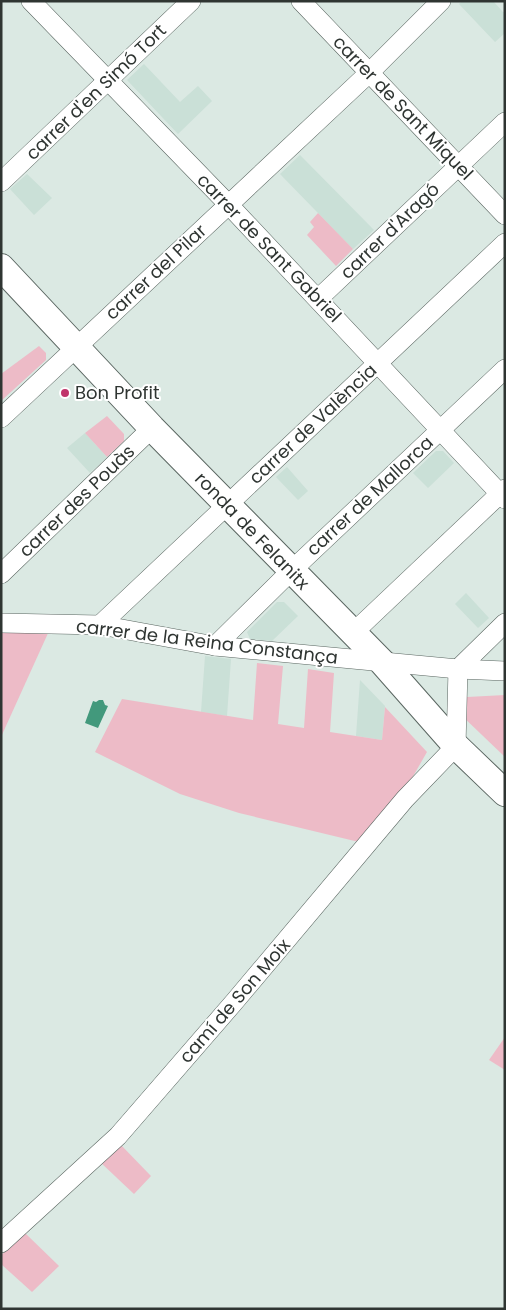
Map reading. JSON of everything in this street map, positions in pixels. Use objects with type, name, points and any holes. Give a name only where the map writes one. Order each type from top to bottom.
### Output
[{"type":"main road","name":"ronda de Felanitx","points":[[1,267],[152,428],[382,662],[456,746],[505,793]]},
{"type":"street","name":"carrer de Sant Gabriel","points":[[30,1],[228,204],[440,430],[503,494]]},
{"type":"street","name":"carrer d'en Simó Tort","points":[[1,182],[191,1]]},
{"type":"street","name":"carrer de Sant Miquel","points":[[301,1],[505,215]]},
{"type":"street","name":"carrer del Pilar","points":[[1,418],[369,73],[441,1]]},
{"type":"street","name":"carrer d'Aragó","points":[[318,299],[505,122]]},
{"type":"street","name":"carrer de València","points":[[100,625],[505,244]]},
{"type":"street","name":"carrer de Mallorca","points":[[215,646],[291,571],[505,369]]},
{"type":"street","name":"carrer des Pouàs","points":[[1,574],[152,428]]},
{"type":"street","points":[[353,633],[503,494]]},
{"type":"street","name":"carrer de la Reina Constança","points":[[1,623],[100,625],[215,646],[458,669],[505,671]]},
{"type":"street","points":[[456,746],[458,669],[505,623]]},
{"type":"street","name":"camí de Son Moix","points":[[1,1243],[118,1136],[225,1013],[405,799],[456,746]]},
{"type":"shaded area","points":[[462,1],[493,1],[505,12],[505,33],[495,42],[459,4]]},
{"type":"shaded area","points":[[144,64],[180,102],[198,86],[212,101],[178,134],[127,80]]},
{"type":"shaded area","points":[[300,155],[374,230],[353,249],[280,174]]},
{"type":"shaded area","points":[[27,174],[52,198],[34,215],[10,189]]},
{"type":"shaded area","points":[[318,213],[353,249],[336,266],[307,235],[314,227],[310,222]]},
{"type":"shaded area","points":[[39,346],[46,353],[46,360],[1,401],[1,374]]},
{"type":"shaded area","points":[[107,416],[124,434],[124,441],[107,457],[85,433]]},
{"type":"shaded area","points":[[85,433],[107,457],[90,473],[67,448]]},
{"type":"shaded area","points":[[436,451],[443,451],[454,463],[428,488],[413,473]]},
{"type":"shaded area","points":[[287,467],[308,491],[298,500],[276,477]]},
{"type":"shaded area","points":[[466,593],[489,618],[478,628],[455,604]]},
{"type":"shaded area","points":[[277,602],[284,602],[298,616],[272,641],[250,639],[247,632]]},
{"type":"shaded area","points":[[1,630],[49,631],[1,737]]},
{"type":"shaded area","points":[[205,656],[231,659],[227,716],[201,712]]},
{"type":"shaded area","points":[[257,663],[283,666],[278,724],[304,728],[308,669],[334,673],[330,732],[382,740],[385,707],[427,752],[400,799],[363,843],[239,813],[180,794],[95,752],[122,699],[253,720]]},
{"type":"shaded area","points":[[360,680],[385,706],[382,740],[356,736]]},
{"type":"shaded area","points":[[505,695],[505,757],[459,713],[467,697]]},
{"type":"shaded area","points":[[103,700],[105,705],[108,706],[98,728],[85,723],[93,701]]},
{"type":"shaded area","points":[[505,1037],[505,1070],[489,1060]]},
{"type":"shaded area","points":[[119,1143],[151,1176],[134,1194],[99,1161]]},
{"type":"shaded area","points":[[25,1233],[59,1266],[32,1292],[1,1264],[1,1255]]},
{"type":"place","name":"Bon Profit","points":[[65,393]]}]
